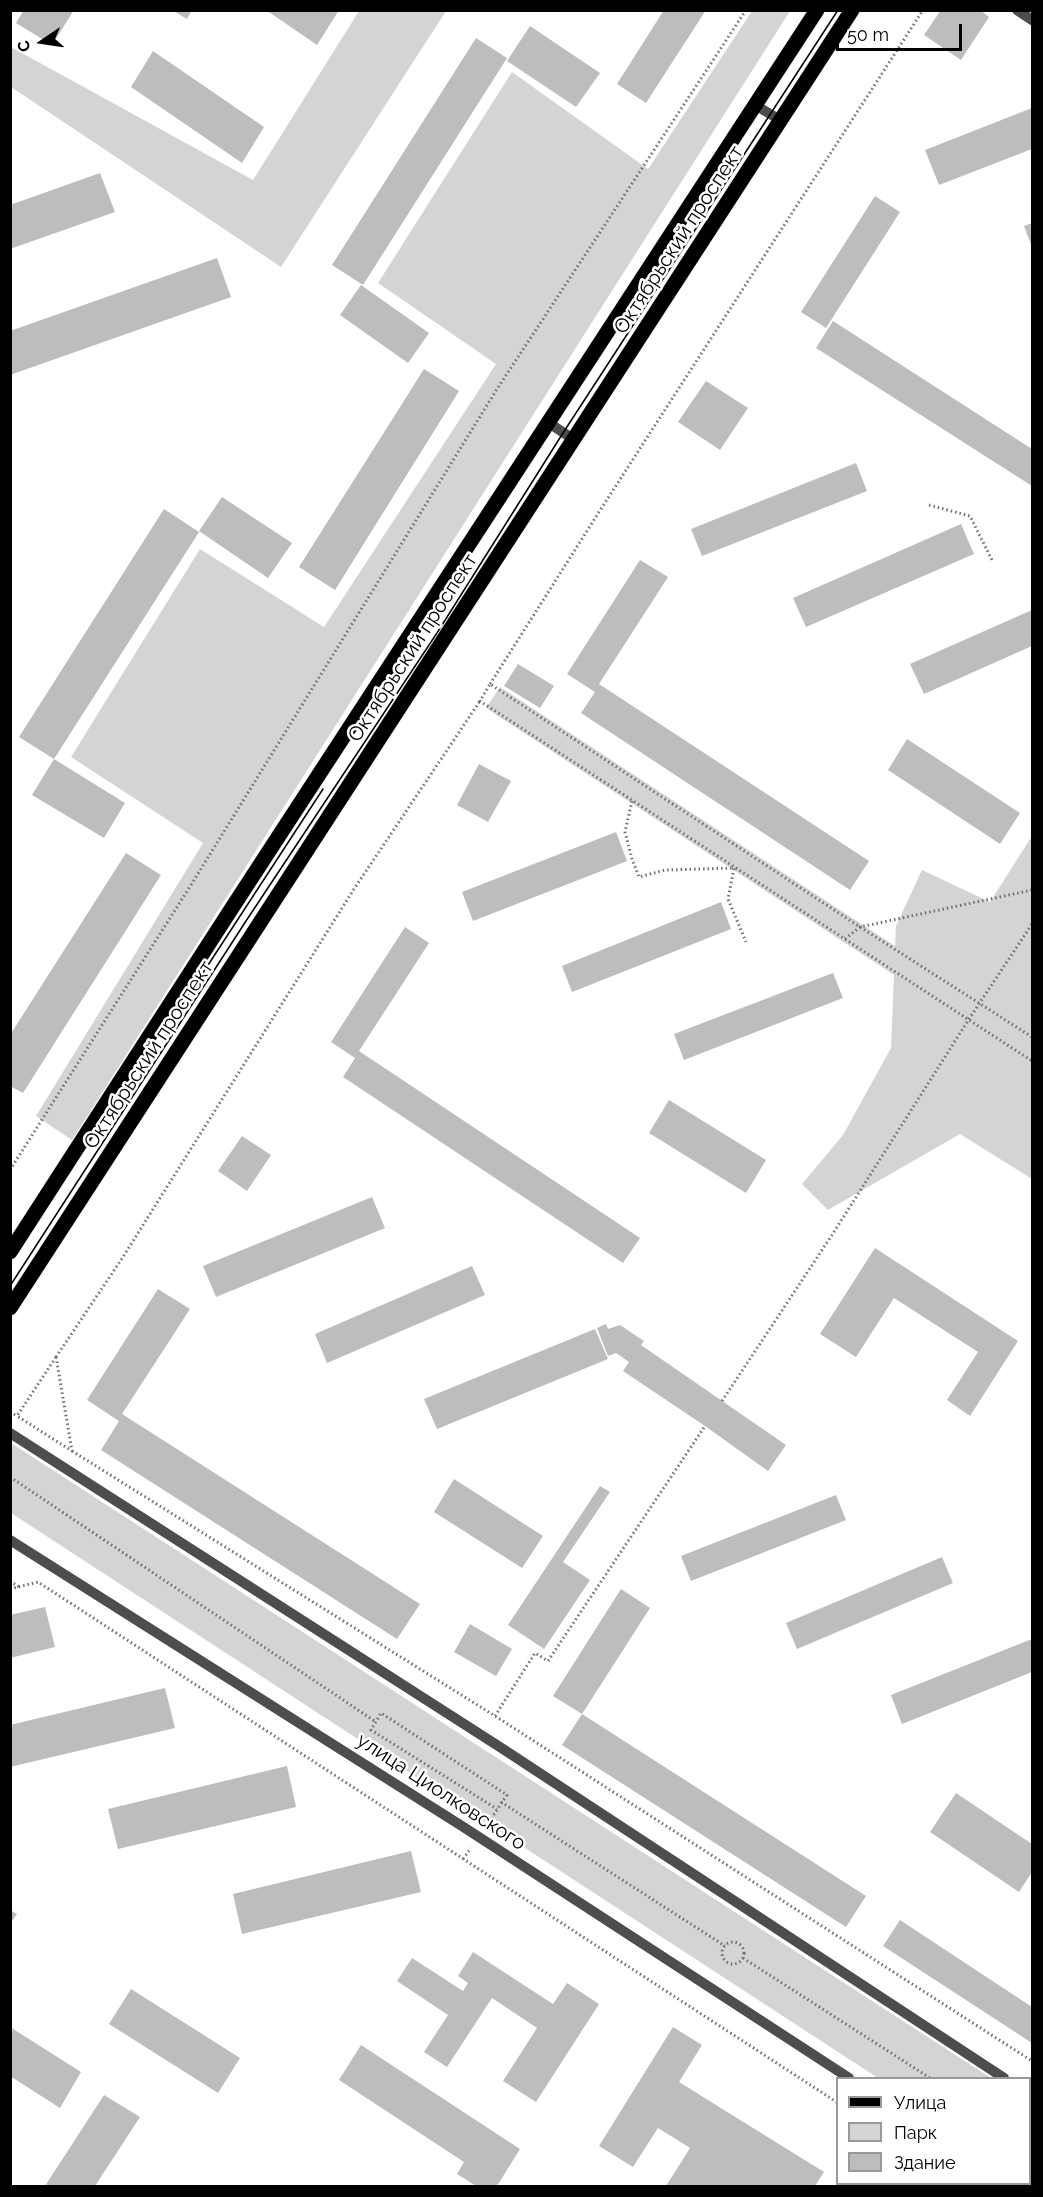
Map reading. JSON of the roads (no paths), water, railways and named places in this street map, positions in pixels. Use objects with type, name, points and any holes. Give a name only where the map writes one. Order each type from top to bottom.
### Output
[{"type":"main road","name":"Октябрьский проспект","points":[[10,1252],[817,10]]},
{"type":"main road","name":"Октябрьский проспект","points":[[10,1308],[852,10]]},
{"type":"street","points":[[1017,10],[1032,20]]},
{"type":"street","points":[[755,105],[782,121]]},
{"type":"street","points":[[549,423],[573,440]]},
{"type":"street","points":[[10,1433],[523,1762],[1001,2077]]},
{"type":"street","name":"улица Циолковского","points":[[10,1540],[465,1828],[846,2077]]},
{"type":"tram line","points":[[10,1286],[246,921],[437,633],[563,433],[838,10]]},
{"type":"tram line","points":[[180,1008],[323,789]]}]
